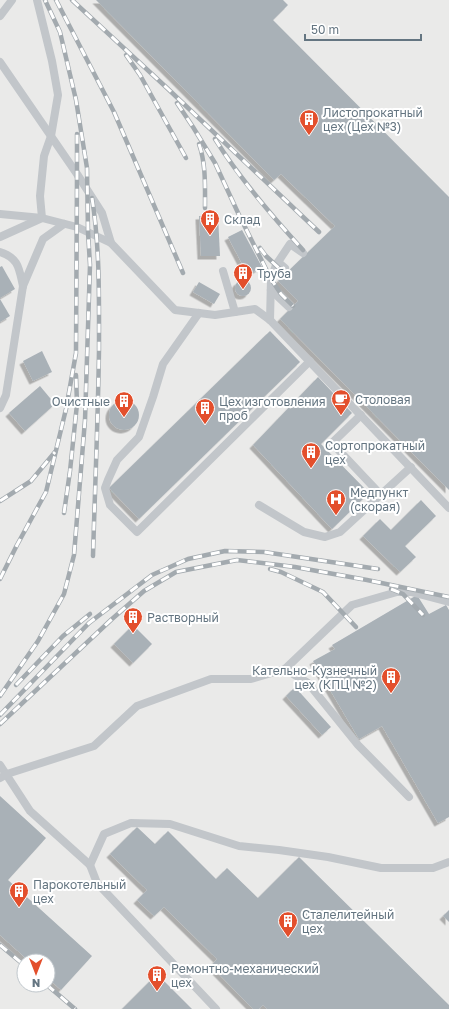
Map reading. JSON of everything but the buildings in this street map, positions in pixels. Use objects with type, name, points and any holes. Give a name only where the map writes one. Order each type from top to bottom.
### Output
[{"type":"lane","points":[[0,16],[12,0]]},
{"type":"lane","points":[[37,0],[52,61],[58,95],[52,136],[44,156],[40,196],[42,218]]},
{"type":"lane","points":[[0,62],[52,136],[102,213],[111,242]]},
{"type":"lane","points":[[0,214],[42,218],[77,227],[111,242],[175,310],[215,315],[255,309],[270,320],[310,361],[449,508]]},
{"type":"lane","points":[[0,237],[42,218]]},
{"type":"lane","points":[[0,408],[6,395],[23,286],[43,239],[64,224]]},
{"type":"lane","points":[[270,320],[271,279],[276,265],[290,244],[302,253]]},
{"type":"lane","points":[[0,252],[6,254],[18,264],[23,286]]},
{"type":"lane","points":[[278,262],[284,268]]},
{"type":"lane","points":[[223,271],[235,312]]},
{"type":"lane","points":[[271,290],[289,307]]},
{"type":"lane","points":[[199,313],[163,364],[139,437],[117,460],[105,488],[110,505],[137,532],[310,361]]},
{"type":"lane","points":[[361,415],[332,443],[381,495]]},
{"type":"lane","points":[[259,505],[304,532],[325,537],[340,532],[411,467]]},
{"type":"lane","points":[[3,776],[94,746],[137,706],[211,678],[251,678],[285,669],[352,606],[398,592],[411,592],[449,602]]},
{"type":"lane","points":[[285,669],[308,683],[358,745],[409,797]]},
{"type":"lane","points":[[0,765],[3,776],[30,811],[90,865],[97,883],[216,1009]]},
{"type":"lane","points":[[90,865],[104,834],[132,823],[170,824],[239,846],[321,856],[381,868],[433,868],[449,862]]},
{"type":"shaded area","points":[[0,0],[449,0],[449,1009],[0,1009]]},
{"type":"railway","points":[[0,696],[38,641],[64,594],[74,555],[85,420],[90,265],[87,168],[76,100],[60,32],[45,0]]},
{"type":"railway","points":[[56,0],[114,112],[183,273]]},
{"type":"railway","points":[[72,0],[319,232]]},
{"type":"railway","points":[[126,55],[140,75],[186,158]]},
{"type":"railway","points":[[177,103],[215,163],[271,279],[281,294],[293,306]]},
{"type":"railway","points":[[0,579],[46,492],[66,409],[76,353],[77,134]]},
{"type":"railway","points":[[215,139],[256,196],[303,250]]},
{"type":"railway","points":[[199,144],[204,167],[205,208]]},
{"type":"railway","points":[[92,198],[98,255],[99,312],[98,402],[93,556]]},
{"type":"railway","points":[[260,248],[282,271]]},
{"type":"railway","points":[[64,513],[77,404],[76,375]]},
{"type":"railway","points":[[0,501],[31,481],[55,452]]},
{"type":"railway","points":[[0,715],[89,623],[152,575],[188,559],[225,551],[264,552],[378,569]]},
{"type":"railway","points":[[0,724],[144,591],[176,572],[237,560],[295,567],[449,597]]},
{"type":"railway","points":[[270,569],[281,572],[323,592],[356,627]]},
{"type":"railway","points":[[391,589],[403,594],[423,615]]},
{"type":"railway","points":[[16,685],[63,636],[90,614]]},
{"type":"railway","points":[[0,945],[16,958]]},
{"type":"railway","points":[[56,993],[75,1009]]},
{"type":"place","name":"Листопрокатный цех (Цех №3)","points":[[309,136]]},
{"type":"place","name":"Склад","points":[[210,236]]},
{"type":"place","name":"Труба","points":[[243,290]]},
{"type":"place","name":"Столовая","points":[[341,416]]},
{"type":"place","name":"Очистные","points":[[124,418]]},
{"type":"place","name":"Цех изготовления проб","points":[[205,425]]},
{"type":"place","name":"Сортопрокатный цех","points":[[311,469]]},
{"type":"place","name":"Медпункт (скорая)","points":[[336,516]]},
{"type":"place","name":"Растворный","points":[[133,634]]},
{"type":"place","name":"Кательно-Кузнечный цех (КПЦ №2)","points":[[391,694]]},
{"type":"place","name":"Парокотельный цех","points":[[19,908]]},
{"type":"place","name":"Сталелитейный цех","points":[[288,938]]},
{"type":"place","name":"Ремонтно-механический цех","points":[[157,992]]}]
